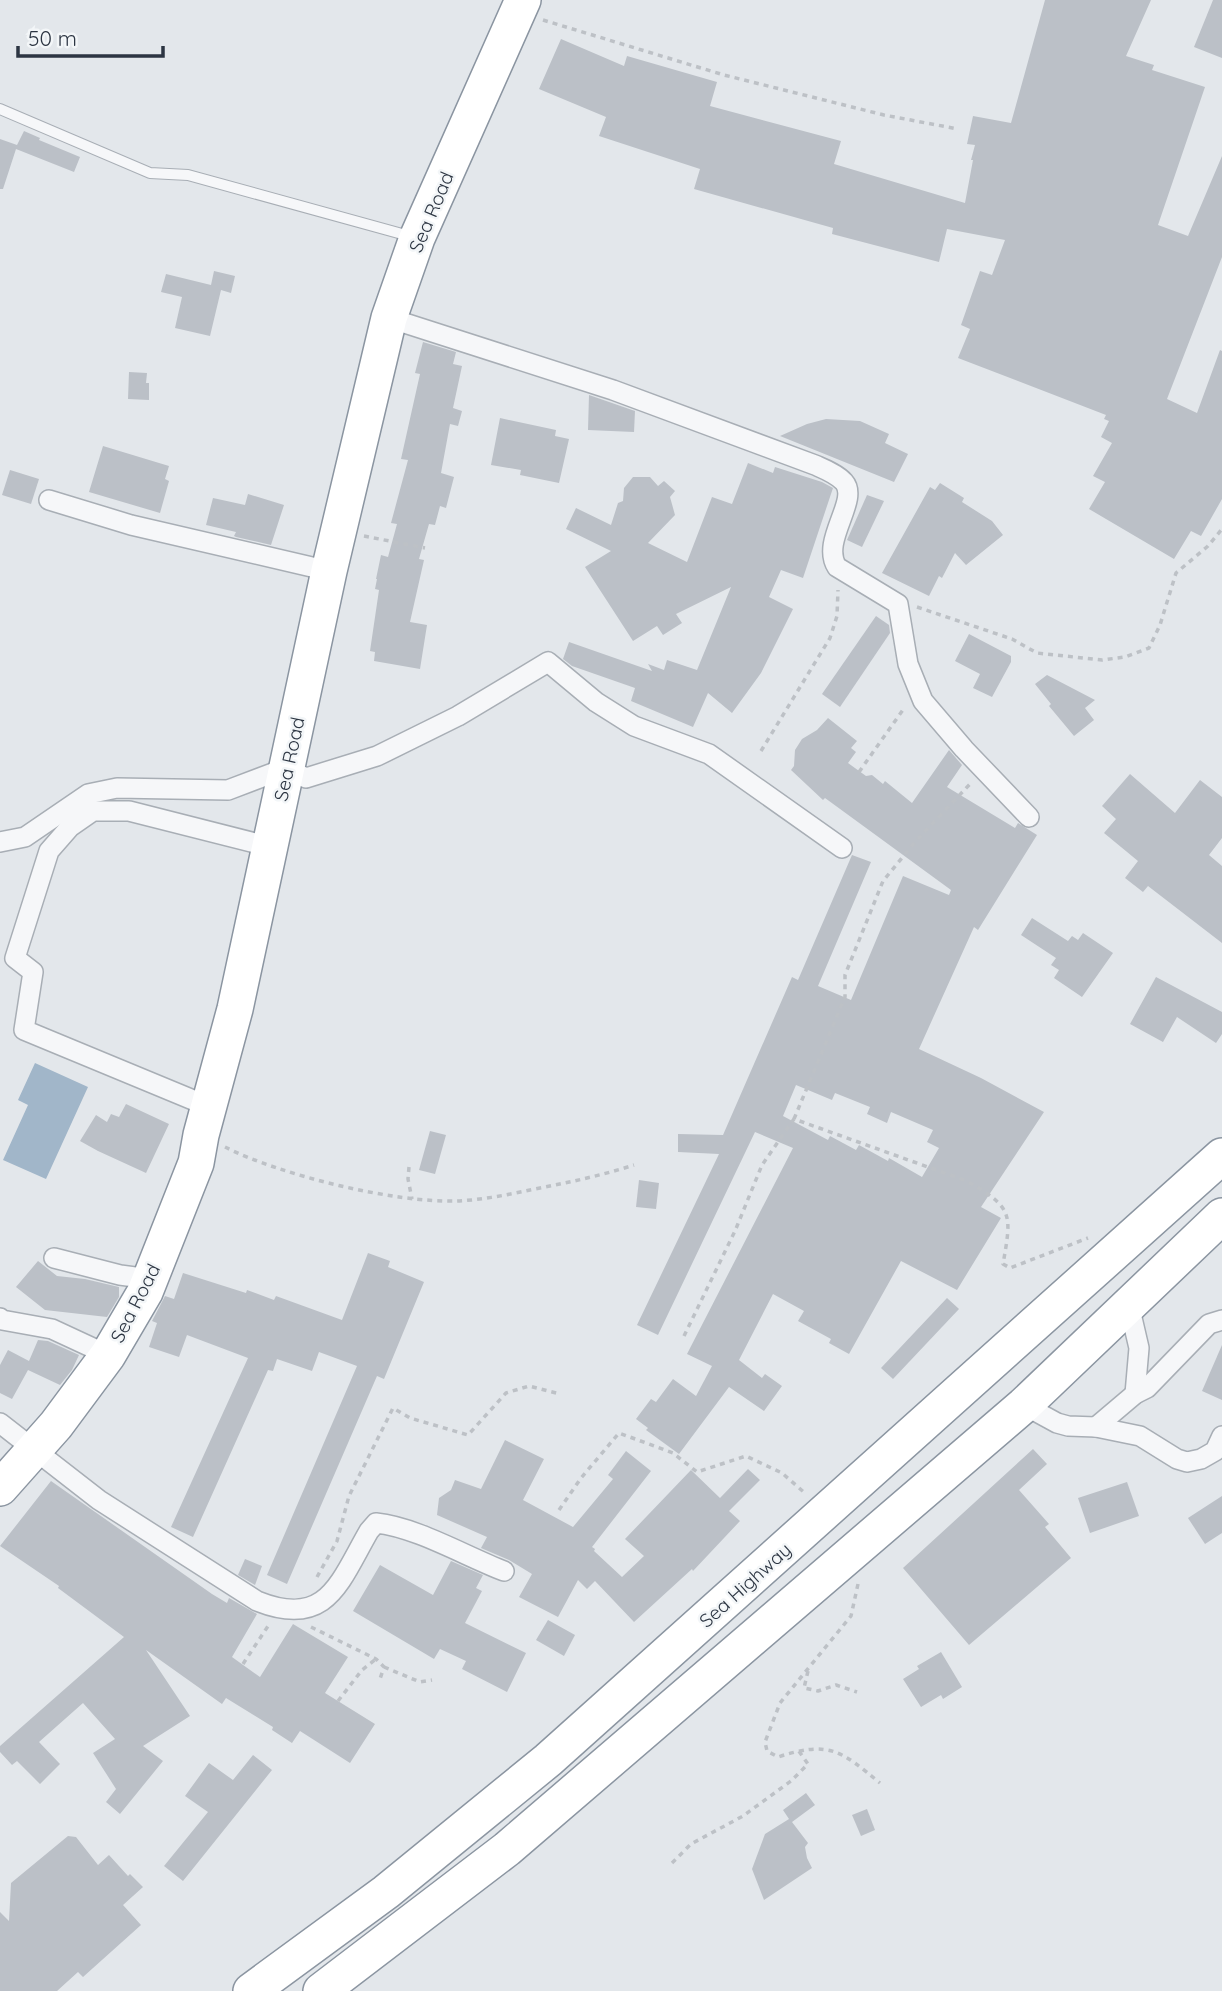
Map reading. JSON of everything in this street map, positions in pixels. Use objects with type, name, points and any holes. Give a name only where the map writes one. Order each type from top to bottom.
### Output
[{"type":"highway","name":"Sea Road","points":[[0,1489],[35,1449],[108,1355],[145,1292],[196,1163],[235,1009],[339,526],[389,318],[417,238],[520,6]]},
{"type":"highway","name":"Sea Highway","points":[[250,1991],[386,1892],[548,1760],[1222,1156]]},
{"type":"highway","points":[[321,1991],[506,1849],[1024,1405],[1222,1216]]},
{"type":"street","points":[[389,318],[613,390],[815,465],[845,483],[849,494],[832,548],[832,559],[837,567],[898,604],[908,664],[923,701],[964,749],[1029,817]]},
{"type":"street","points":[[49,500],[131,525],[329,571]]},
{"type":"street","points":[[0,842],[25,837],[88,794],[117,788],[228,790],[286,768],[306,778],[377,756],[458,716],[548,662],[596,702],[634,726],[709,754],[842,848]]},
{"type":"street","points":[[205,1121],[24,1030],[33,972],[15,958],[49,851],[71,827],[93,811],[128,811],[271,848]]},
{"type":"street","points":[[54,1258],[120,1275],[150,1279]]},
{"type":"street","points":[[1129,1305],[1139,1348],[1135,1394]]},
{"type":"street","points":[[1,1320],[52,1329],[108,1355]]},
{"type":"street","points":[[1096,1427],[1135,1394],[1147,1388],[1209,1324],[1222,1320]]},
{"type":"street","points":[[1024,1405],[1068,1426],[1096,1427],[1140,1436],[1177,1459],[1187,1462],[1201,1459],[1215,1451],[1222,1436]]},
{"type":"street","points":[[0,1423],[99,1500],[257,1601],[279,1609],[289,1611],[313,1608],[334,1592],[376,1523],[387,1524],[504,1571]]},
{"type":"lane","points":[[0,109],[150,173],[188,175],[417,238]]},
{"type":"path","points":[[520,6],[724,75],[884,115],[958,129]]},
{"type":"path","points":[[339,526],[357,534],[425,548]]},
{"type":"path","points":[[898,604],[922,608],[985,629],[1012,639],[1037,653],[1102,660],[1125,657],[1149,648],[1160,625],[1176,573],[1208,546],[1222,529]]},
{"type":"path","points":[[761,751],[830,638],[837,616],[837,567]]},
{"type":"path","points":[[859,772],[911,699],[916,683]]},
{"type":"path","points":[[684,1336],[735,1231],[762,1166],[794,1119],[845,997],[845,975],[883,881],[915,842],[976,778],[991,777]]},
{"type":"path","points":[[794,1119],[967,1181],[990,1195],[1002,1205],[1010,1226],[1003,1264],[1010,1268],[1093,1237]]},
{"type":"path","points":[[205,1121],[244,1157],[322,1180],[412,1199],[458,1201],[512,1194],[599,1177],[634,1166]]},
{"type":"path","points":[[409,1167],[408,1179],[412,1199]]},
{"type":"path","points":[[559,1510],[581,1478],[619,1433],[673,1452],[697,1472],[746,1456],[782,1473],[825,1513]]},
{"type":"path","points":[[859,1546],[858,1589],[851,1616],[780,1703],[765,1742],[766,1751],[778,1757],[798,1750],[829,1748],[853,1760],[880,1783]]},
{"type":"path","points":[[243,1664],[279,1609]]},
{"type":"path","points":[[338,1702],[362,1670],[376,1658]]},
{"type":"path","points":[[384,1667],[420,1682],[432,1680]]},
{"type":"path","points":[[808,1669],[804,1688],[818,1691],[836,1685],[857,1692]]},
{"type":"path","points":[[672,1863],[691,1844],[743,1816],[791,1781],[808,1764],[798,1750]]},
{"type":"water","points":[[35,1063],[88,1087],[46,1179],[3,1160],[28,1105],[18,1100]]},
{"type":"building","points":[[1045,0],[1151,0],[1126,56],[1154,65],[1152,70],[1205,87],[1158,225],[1188,236],[1222,156],[1222,257],[1167,399],[1197,413],[1220,350],[1222,351],[1222,499],[1201,536],[1191,531],[1174,559],[1089,509],[1105,482],[1093,476],[1112,443],[1101,437],[1109,421],[1104,419],[1106,415],[958,358],[970,329],[961,325],[980,271],[992,275],[1005,240],[947,229],[939,262],[832,234],[833,228],[694,189],[700,169],[599,136],[606,117],[539,89],[561,39],[624,66],[627,56],[717,82],[710,106],[841,141],[834,164],[965,203],[975,145],[967,144],[973,116],[1011,123]]},
{"type":"building","points":[[1213,0],[1222,0],[1222,58],[1194,47]]},
{"type":"building","points":[[24,131],[80,157],[74,172],[16,149],[3,189],[0,189],[0,139],[17,145]]},
{"type":"building","points":[[214,271],[235,276],[231,293],[221,290],[210,336],[175,328],[182,297],[161,292],[166,274],[211,285]]},
{"type":"building","points":[[423,342],[456,352],[453,364],[462,366],[453,408],[462,411],[458,426],[450,424],[441,473],[454,477],[446,508],[440,506],[435,525],[429,524],[419,559],[424,560],[410,622],[427,625],[420,669],[374,661],[375,652],[370,651],[379,590],[375,589],[376,579],[381,555],[388,557],[397,524],[391,523],[408,460],[401,459],[420,374],[415,373]]},
{"type":"building","points":[[129,372],[147,373],[149,400],[128,399]]},
{"type":"building","points":[[589,395],[635,411],[634,432],[588,430]]},
{"type":"building","points":[[500,418],[556,430],[555,436],[569,439],[559,483],[520,475],[521,470],[491,465]]},
{"type":"building","points":[[826,419],[860,421],[889,434],[885,443],[908,454],[894,482],[780,436]]},
{"type":"building","points":[[103,446],[169,466],[165,479],[169,481],[160,513],[89,492]]},
{"type":"building","points":[[748,463],[773,473],[775,467],[833,488],[803,578],[781,570],[769,597],[793,609],[761,673],[732,713],[708,693],[693,727],[631,701],[635,688],[572,666],[563,659],[569,642],[652,671],[648,664],[664,670],[667,660],[697,670],[731,587],[676,614],[682,623],[663,635],[657,626],[633,641],[585,567],[611,551],[566,529],[576,508],[611,525],[618,503],[623,501],[624,488],[633,477],[650,477],[658,486],[664,481],[675,491],[670,497],[675,515],[648,543],[687,562],[712,497],[732,504]]},
{"type":"building","points":[[10,470],[39,479],[31,504],[2,495]]},
{"type":"building","points":[[940,483],[964,498],[962,502],[992,521],[1003,535],[966,565],[955,553],[929,596],[882,573],[930,487],[935,490]]},
{"type":"building","points":[[248,494],[284,505],[271,545],[236,537],[236,532],[206,525],[213,498],[245,505]]},
{"type":"building","points":[[867,495],[884,501],[862,547],[847,540]]},
{"type":"building","points":[[876,616],[889,625],[890,633],[840,707],[822,694]]},
{"type":"building","points":[[969,634],[1011,656],[1011,662],[992,697],[973,688],[980,674],[955,661]]},
{"type":"building","points":[[1047,675],[1095,700],[1085,708],[1094,720],[1074,736],[1035,684]]},
{"type":"building","points":[[828,718],[857,741],[851,748],[856,752],[848,763],[866,776],[872,775],[883,784],[885,781],[912,803],[949,750],[962,765],[947,787],[1015,828],[1018,823],[1037,835],[978,930],[974,927],[919,1049],[1044,1112],[981,1207],[1001,1218],[957,1290],[901,1261],[849,1354],[829,1343],[831,1339],[798,1321],[804,1311],[773,1294],[739,1360],[762,1378],[765,1374],[782,1386],[764,1411],[729,1387],[679,1454],[646,1430],[648,1428],[636,1419],[651,1399],[656,1402],[673,1379],[696,1396],[712,1366],[687,1354],[793,1148],[755,1132],[658,1335],[637,1325],[719,1154],[678,1152],[678,1134],[723,1135],[792,977],[798,980],[852,855],[871,862],[818,986],[851,1000],[903,876],[949,895],[951,890],[825,798],[823,800],[791,770],[794,766],[795,750],[802,739],[817,730]],"holes":[[[796,1085],[832,1100],[835,1093],[870,1107],[867,1114],[887,1123],[891,1112],[933,1130],[927,1142],[939,1148],[922,1177],[889,1158],[888,1161],[859,1145],[856,1150],[830,1136],[828,1140],[783,1116]]]},
{"type":"building","points":[[1130,774],[1175,813],[1200,780],[1222,797],[1222,838],[1209,855],[1222,866],[1222,943],[1148,886],[1143,892],[1125,878],[1138,861],[1104,833],[1116,819],[1102,806]]},
{"type":"building","points":[[1032,918],[1068,941],[1072,936],[1078,940],[1083,933],[1113,953],[1082,997],[1054,978],[1059,970],[1051,965],[1056,958],[1021,935]]},
{"type":"building","points":[[1156,977],[1222,1012],[1222,1034],[1216,1043],[1177,1017],[1163,1042],[1130,1024]]},
{"type":"building","points":[[126,1104],[169,1124],[146,1173],[80,1141],[96,1115],[107,1122],[111,1114],[119,1117]]},
{"type":"building","points":[[430,1131],[446,1135],[435,1174],[419,1170]]},
{"type":"building","points":[[639,1180],[659,1183],[656,1209],[636,1207]]},
{"type":"building","points":[[368,1253],[390,1261],[388,1267],[424,1282],[384,1379],[377,1376],[287,1584],[267,1575],[357,1366],[319,1352],[312,1371],[277,1359],[273,1371],[268,1370],[193,1537],[171,1527],[248,1358],[187,1335],[179,1357],[149,1347],[157,1323],[152,1321],[165,1296],[174,1299],[183,1273],[274,1300],[276,1296],[342,1320]]},
{"type":"building","points":[[38,1261],[57,1276],[119,1287],[119,1297],[107,1317],[45,1310],[16,1287]]},
{"type":"building","points":[[947,1298],[959,1309],[893,1379],[881,1368]]},
{"type":"building","points":[[38,1340],[48,1341],[79,1355],[72,1370],[60,1385],[28,1370],[12,1399],[0,1393],[0,1365],[8,1350],[29,1361]]},
{"type":"building","points":[[1222,1345],[1222,1400],[1202,1391]]},
{"type":"building","points":[[505,1440],[544,1459],[523,1500],[573,1527],[613,1479],[608,1475],[626,1451],[651,1471],[592,1547],[622,1577],[644,1556],[625,1539],[691,1470],[720,1498],[748,1469],[760,1480],[729,1511],[740,1521],[693,1571],[692,1569],[634,1622],[595,1581],[587,1589],[578,1580],[558,1617],[519,1597],[532,1574],[481,1548],[487,1537],[437,1515],[439,1498],[451,1490],[455,1480],[481,1489]]},
{"type":"building","points":[[1033,1449],[1047,1464],[1019,1490],[1049,1524],[1045,1527],[1071,1558],[969,1645],[903,1568]]},
{"type":"building","points":[[51,1481],[212,1594],[227,1603],[229,1598],[257,1614],[232,1657],[260,1677],[293,1624],[348,1657],[325,1693],[375,1724],[350,1763],[300,1731],[292,1743],[272,1730],[273,1727],[226,1698],[222,1704],[146,1650],[190,1716],[143,1746],[163,1761],[120,1814],[106,1802],[116,1789],[93,1753],[115,1739],[83,1703],[39,1742],[60,1764],[40,1784],[17,1761],[12,1765],[0,1752],[0,1746],[124,1637],[58,1588],[59,1586],[0,1546]]},
{"type":"building","points":[[1127,1482],[1139,1516],[1090,1533],[1078,1498]]},
{"type":"building","points":[[1222,1496],[1222,1533],[1205,1544],[1188,1518]]},
{"type":"building","points":[[245,1559],[262,1566],[255,1585],[238,1575]]},
{"type":"building","points":[[451,1561],[483,1575],[476,1588],[482,1591],[465,1623],[526,1653],[507,1692],[462,1669],[466,1661],[440,1649],[434,1659],[353,1611],[380,1565],[433,1595]]},
{"type":"building","points":[[548,1620],[575,1635],[564,1656],[536,1640]]},
{"type":"building","points":[[941,1652],[962,1687],[943,1699],[941,1695],[921,1707],[903,1679],[919,1669],[917,1666]]},
{"type":"building","points":[[253,1755],[272,1770],[183,1881],[164,1866],[208,1812],[185,1796],[209,1763],[233,1780]]},
{"type":"building","points":[[806,1793],[815,1805],[792,1822],[808,1843],[805,1847],[812,1868],[764,1900],[752,1869],[765,1834],[789,1819],[783,1810]]},
{"type":"building","points":[[867,1809],[875,1830],[861,1836],[852,1815]]},
{"type":"building","points":[[68,1836],[76,1837],[98,1865],[109,1855],[128,1876],[130,1874],[143,1887],[123,1905],[141,1925],[83,1977],[78,1972],[57,1991],[0,1991],[0,1912],[9,1921],[11,1883]]}]
